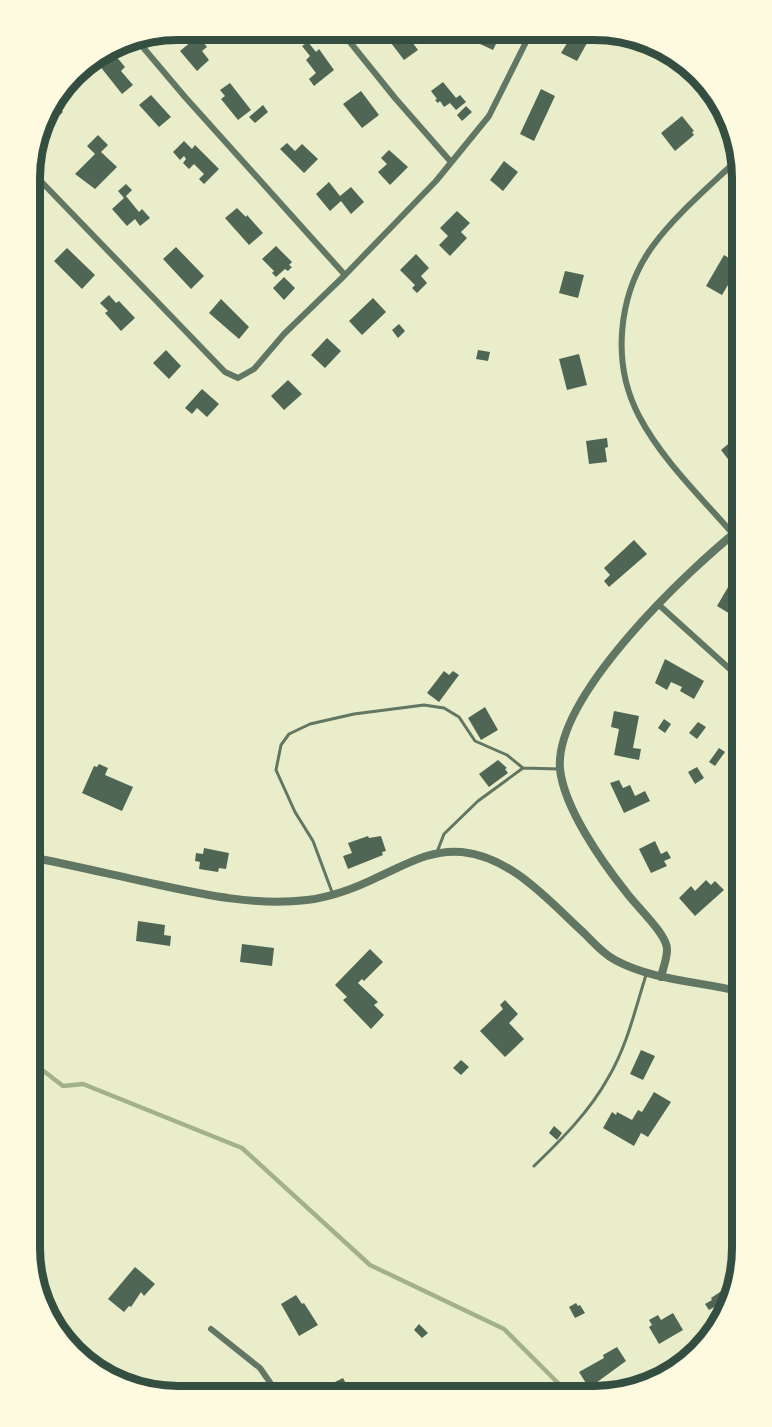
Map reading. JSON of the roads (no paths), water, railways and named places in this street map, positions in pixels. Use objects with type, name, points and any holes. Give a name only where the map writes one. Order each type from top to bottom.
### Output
[{"type":"street","points":[[348,40],[395,98],[452,162]]},
{"type":"street","points":[[41,181],[225,372],[238,378],[254,369],[284,334],[436,181],[489,116],[527,40]]},
{"type":"street","points":[[141,46],[345,275]]},
{"type":"street","points":[[731,166],[669,226],[644,260],[629,291],[623,316],[621,341],[625,375],[639,415],[667,457],[732,532]]},
{"type":"street","points":[[661,977],[667,951],[663,934],[629,897],[584,832],[567,795],[560,769],[562,750],[567,734],[594,681],[615,652],[699,563],[732,535]]},
{"type":"street","points":[[659,605],[732,671]]},
{"type":"street","points":[[41,858],[191,892],[254,902],[310,900],[351,889],[409,862],[437,852],[462,852],[488,858],[511,869],[613,959],[661,977],[731,990]]},
{"type":"street","points":[[211,1329],[260,1368],[272,1386]]},
{"type":"lane","points":[[333,894],[313,841],[295,812],[276,770],[281,745],[290,734],[310,724],[354,714],[424,705],[444,708],[459,717],[475,741],[507,755],[523,768],[560,769]]},
{"type":"lane","points":[[437,852],[444,834],[478,801],[523,768]]},
{"type":"lane","points":[[534,1166],[583,1113],[608,1079],[624,1044],[646,973]]},
{"type":"waterway","points":[[41,1069],[63,1086],[83,1084],[242,1148],[370,1265],[504,1329],[561,1386]]}]
